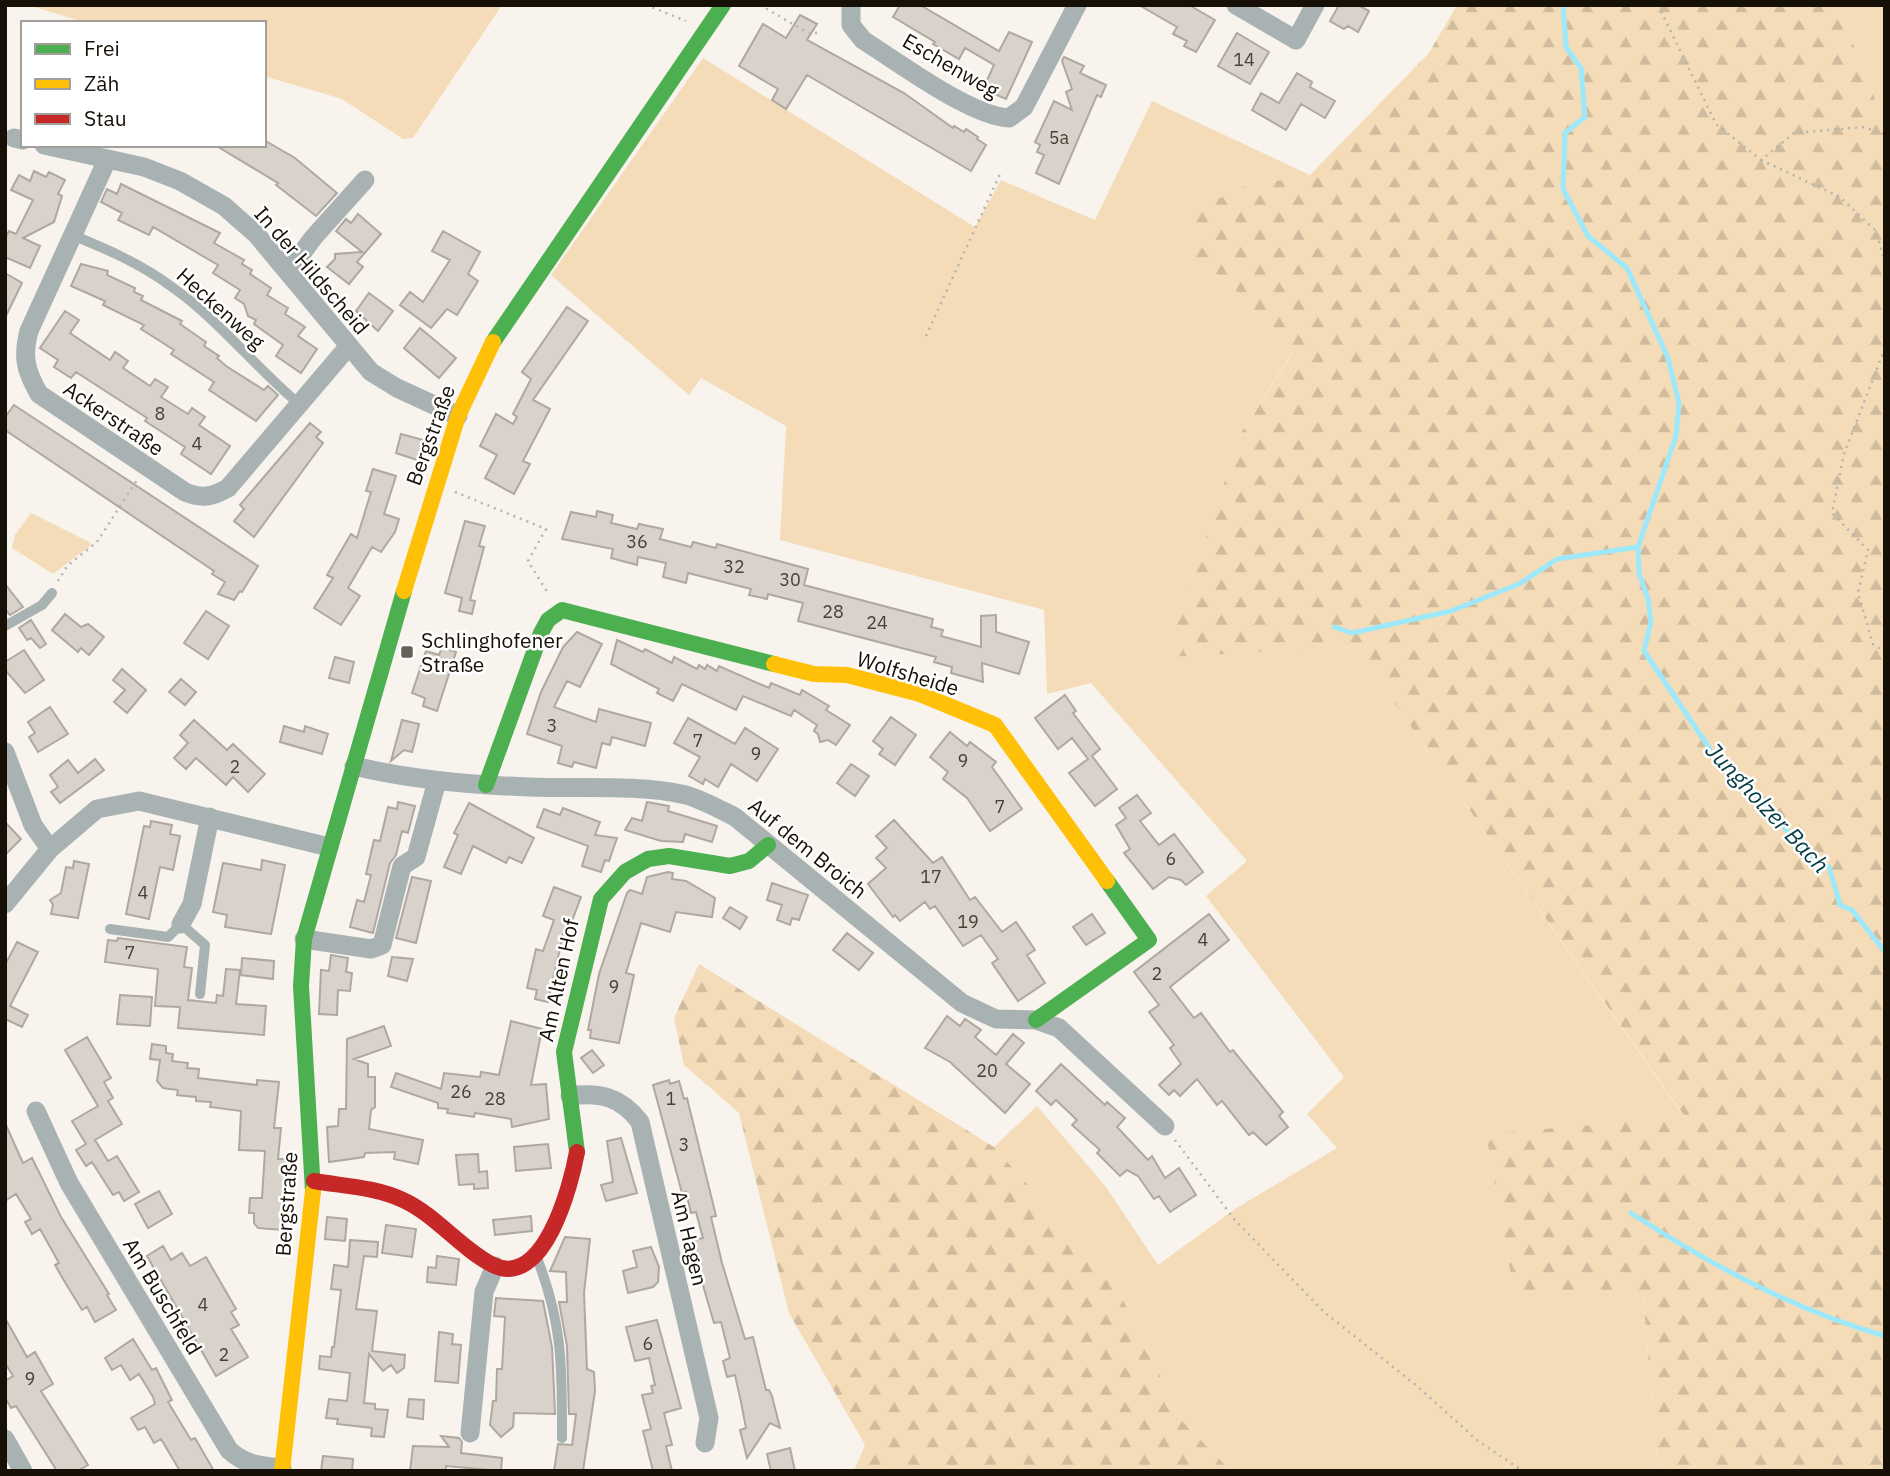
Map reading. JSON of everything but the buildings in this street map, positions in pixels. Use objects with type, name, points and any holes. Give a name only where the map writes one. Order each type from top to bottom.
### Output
[{"type":"street","name":"Bergstraße","points":[[282,1470],[314,1181],[313,1124],[300,986],[304,939],[435,484],[457,416],[486,352],[511,312],[708,31],[723,5]]},
{"type":"street","name":"Eschenweg","points":[[851,5],[851,25],[863,40],[970,105],[992,116],[1009,118],[1024,107],[1077,5]]},
{"type":"street","points":[[1236,5],[1296,40],[1315,5]]},
{"type":"street","name":"In der Hildscheid","points":[[60,147],[83,150],[107,160],[144,167],[180,181],[224,206],[256,234],[371,372],[397,388],[457,416]]},
{"type":"street","name":"Ackerstraße","points":[[107,160],[29,331],[23,353],[26,371],[39,394],[184,492],[199,498],[215,495],[228,488],[348,347]]},
{"type":"street","points":[[288,272],[313,237],[365,180]]},
{"type":"street","points":[[486,785],[541,633],[548,620],[562,610]]},
{"type":"street","name":"Wolfsheide","points":[[562,610],[814,674],[847,675],[920,694],[995,725],[1149,940],[1035,1020]]},
{"type":"street","points":[[5,752],[33,825],[50,849]]},
{"type":"street","name":"Auf dem Broich","points":[[354,766],[486,785],[685,795],[735,817],[962,1003],[1006,1022],[1035,1020],[1059,1028],[1165,1126]]},
{"type":"street","points":[[304,939],[371,949],[382,945],[402,866],[416,857],[437,780]]},
{"type":"street","points":[[5,905],[50,849],[97,809],[139,801],[329,847]]},
{"type":"street","points":[[181,924],[192,904],[210,817]]},
{"type":"street","name":"Am Alten Hof","points":[[537,1257],[563,1206],[577,1153],[564,1052],[596,914],[614,880],[632,864],[652,856],[675,855],[730,868],[757,858],[768,845]]},
{"type":"street","name":"Am Hagen","points":[[570,1096],[616,1098],[630,1109],[640,1122],[709,1418],[705,1443]]},
{"type":"street","name":"Am Buschfeld","points":[[36,1111],[69,1183],[229,1450],[239,1459],[255,1466],[282,1470]]},
{"type":"street","points":[[314,1181],[377,1191],[404,1200],[495,1266],[516,1268],[537,1257]]},
{"type":"street","points":[[470,1433],[484,1292],[495,1266]]},
{"type":"street","points":[[5,1439],[23,1471]]},
{"type":"lane","name":"Heckenweg","points":[[72,235],[111,251],[172,287],[215,322],[249,359],[299,404]]},
{"type":"lane","points":[[5,626],[42,605],[52,593]]},
{"type":"lane","points":[[110,929],[168,937],[181,924],[205,944],[200,993]]},
{"type":"lane","points":[[537,1257],[554,1301],[561,1350],[562,1437]]},
{"type":"path","points":[[646,5],[708,31]]},
{"type":"path","points":[[760,5],[810,34],[821,32]]},
{"type":"path","points":[[1658,5],[1716,124],[1761,160],[1840,197],[1876,231],[1885,263]]},
{"type":"path","points":[[1761,160],[1794,132],[1863,127],[1885,134]]},
{"type":"path","points":[[926,336],[1000,174]]},
{"type":"path","points":[[1885,348],[1844,454],[1832,513],[1868,550],[1857,593],[1873,644],[1885,652]]},
{"type":"path","points":[[52,593],[67,566],[97,542],[146,466]]},
{"type":"path","points":[[435,484],[546,529],[528,561],[538,581],[562,610]]},
{"type":"path","points":[[1165,1126],[1234,1219],[1324,1312],[1417,1386],[1478,1441],[1523,1471]]},
{"type":"green space","points":[[28,5],[502,5],[413,138],[403,139],[342,99],[266,77],[266,21],[80,21]]},
{"type":"green space","points":[[1457,5],[1838,5],[1885,124],[1885,1471],[1658,1471],[1643,1295],[1514,1292],[1486,1134],[1685,1117],[1355,647],[1166,657],[1241,433],[1292,354],[1223,276],[1192,266],[1190,212],[1246,186],[1310,175],[1429,53]]},
{"type":"green space","points":[[1838,5],[1885,5],[1885,124]]},
{"type":"green space","points":[[703,58],[975,227],[1001,180],[1095,220],[1152,101],[1310,175],[1246,186],[1192,265],[1223,276],[1292,353],[1241,433],[1167,656],[1355,647],[1685,1118],[1486,1134],[1514,1291],[1643,1295],[1658,1471],[1231,1471],[1183,1422],[1114,1282],[994,1147],[1037,1106],[1106,1187],[1158,1265],[1235,1209],[1337,1148],[1307,1114],[1344,1077],[1206,896],[1247,861],[1091,683],[1047,694],[1044,610],[780,540],[786,426],[701,378],[689,395],[551,275]]},
{"type":"green space","points":[[31,513],[91,545],[53,574],[12,548],[15,535]]},
{"type":"green space","points":[[699,964],[994,1147],[1114,1282],[1183,1422],[1231,1471],[854,1471],[865,1445],[789,1313],[739,1113],[684,1065],[674,1018]]},
{"type":"waterway","name":"Jungholzer Bach","points":[[1563,5],[1566,47],[1581,68],[1585,117],[1565,133],[1563,189],[1588,236],[1627,268],[1668,358],[1679,403],[1676,436],[1638,547],[1639,573],[1648,599],[1651,622],[1644,651],[1714,755],[1761,799],[1807,855],[1829,867],[1840,905],[1852,910],[1885,952]]},
{"type":"waterway","points":[[1334,627],[1352,633],[1451,611],[1519,584],[1557,559],[1638,547]]},
{"type":"waterway","points":[[1631,1213],[1722,1268],[1786,1300],[1851,1326],[1885,1336]]},
{"type":"traffic: fast","points":[[493,342],[723,5]]},
{"type":"traffic: fast","points":[[313,1191],[301,986],[304,939],[404,591]]},
{"type":"traffic: fast","points":[[486,785],[541,633],[548,620],[562,610],[774,664]]},
{"type":"traffic: fast","points":[[577,1152],[564,1052],[601,899],[625,872],[648,859],[669,856],[730,866],[749,861],[768,845]]},
{"type":"traffic: fast","points":[[1036,1020],[1149,940],[1107,881]]},
{"type":"traffic: slow","points":[[404,591],[458,416],[493,342]]},
{"type":"traffic: slow","points":[[774,664],[814,674],[847,675],[920,694],[995,725],[1107,881]]},
{"type":"traffic: slow","points":[[282,1471],[313,1191]]},
{"type":"traffic: jam","points":[[314,1181],[370,1190],[403,1200],[426,1214],[481,1258],[493,1265],[511,1269],[527,1263],[552,1230],[569,1187],[577,1152]]},
{"type":"place","name":"Schlinghofener Straße","points":[[407,652]]}]
